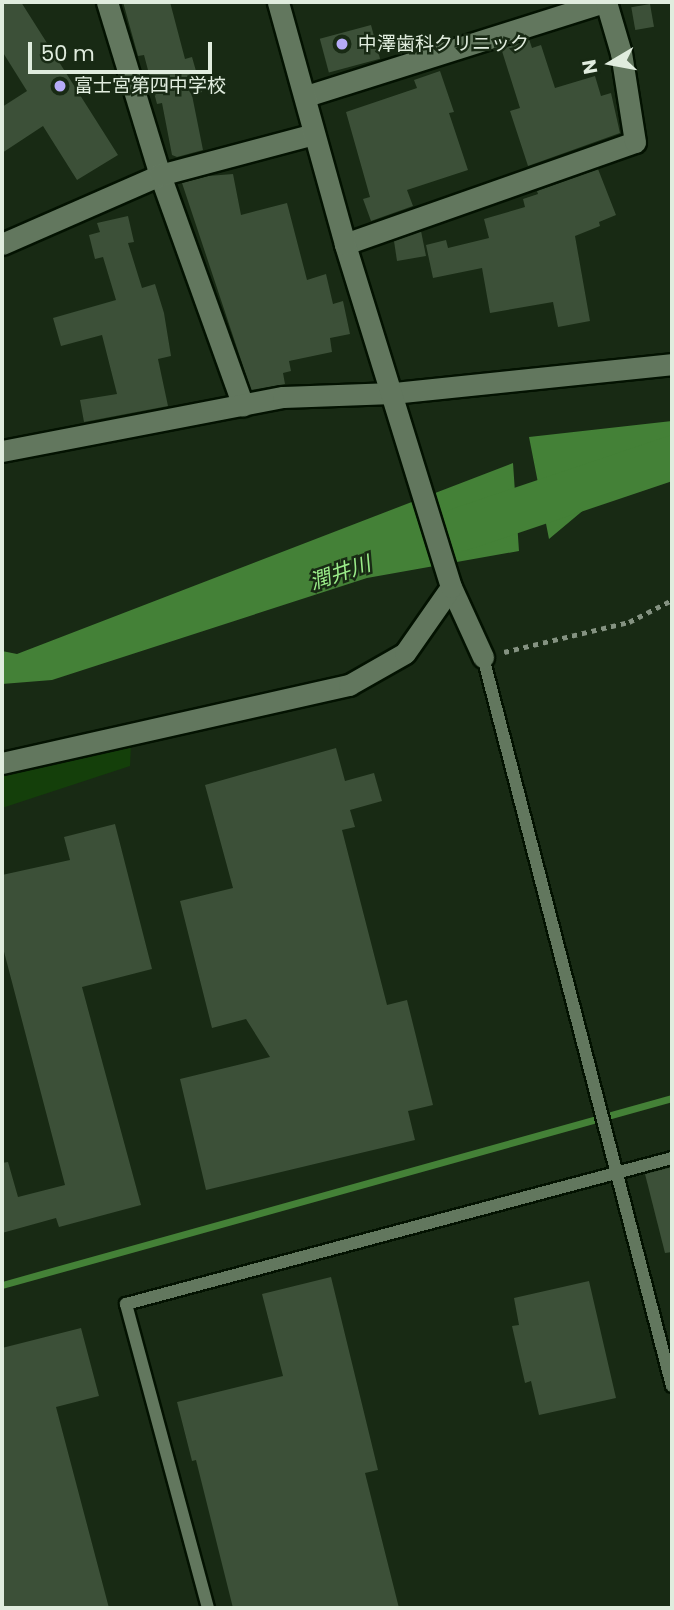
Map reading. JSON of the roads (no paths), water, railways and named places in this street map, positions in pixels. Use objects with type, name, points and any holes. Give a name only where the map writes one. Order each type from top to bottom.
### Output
[{"type":"street","points":[[107,2],[160,175],[243,405]]},
{"type":"street","points":[[278,2],[345,244],[451,587],[482,657]]},
{"type":"street","points":[[306,96],[605,2],[621,53],[635,142],[345,244]]},
{"type":"street","points":[[2,244],[160,175],[314,134]]},
{"type":"street","points":[[2,451],[283,397],[393,393],[672,364]]},
{"type":"street","points":[[2,763],[349,685],[405,653],[451,587]]},
{"type":"lane","points":[[482,657],[672,1386]]},
{"type":"lane","points":[[208,1608],[126,1304],[672,1158]]},
{"type":"water","points":[[672,421],[672,467],[629,472],[549,539],[529,437]]},
{"type":"water","points":[[513,463],[519,551],[367,578],[52,680],[2,684],[2,651],[17,654]]},
{"type":"waterway","name":"潤井川","points":[[461,529],[672,458]]},
{"type":"waterway","points":[[2,1285],[672,1098]]},
{"type":"place","name":"中澤歯科クリニック","points":[[342,44]]},
{"type":"place","name":"富士宮第四中学校","points":[[60,86]]}]
